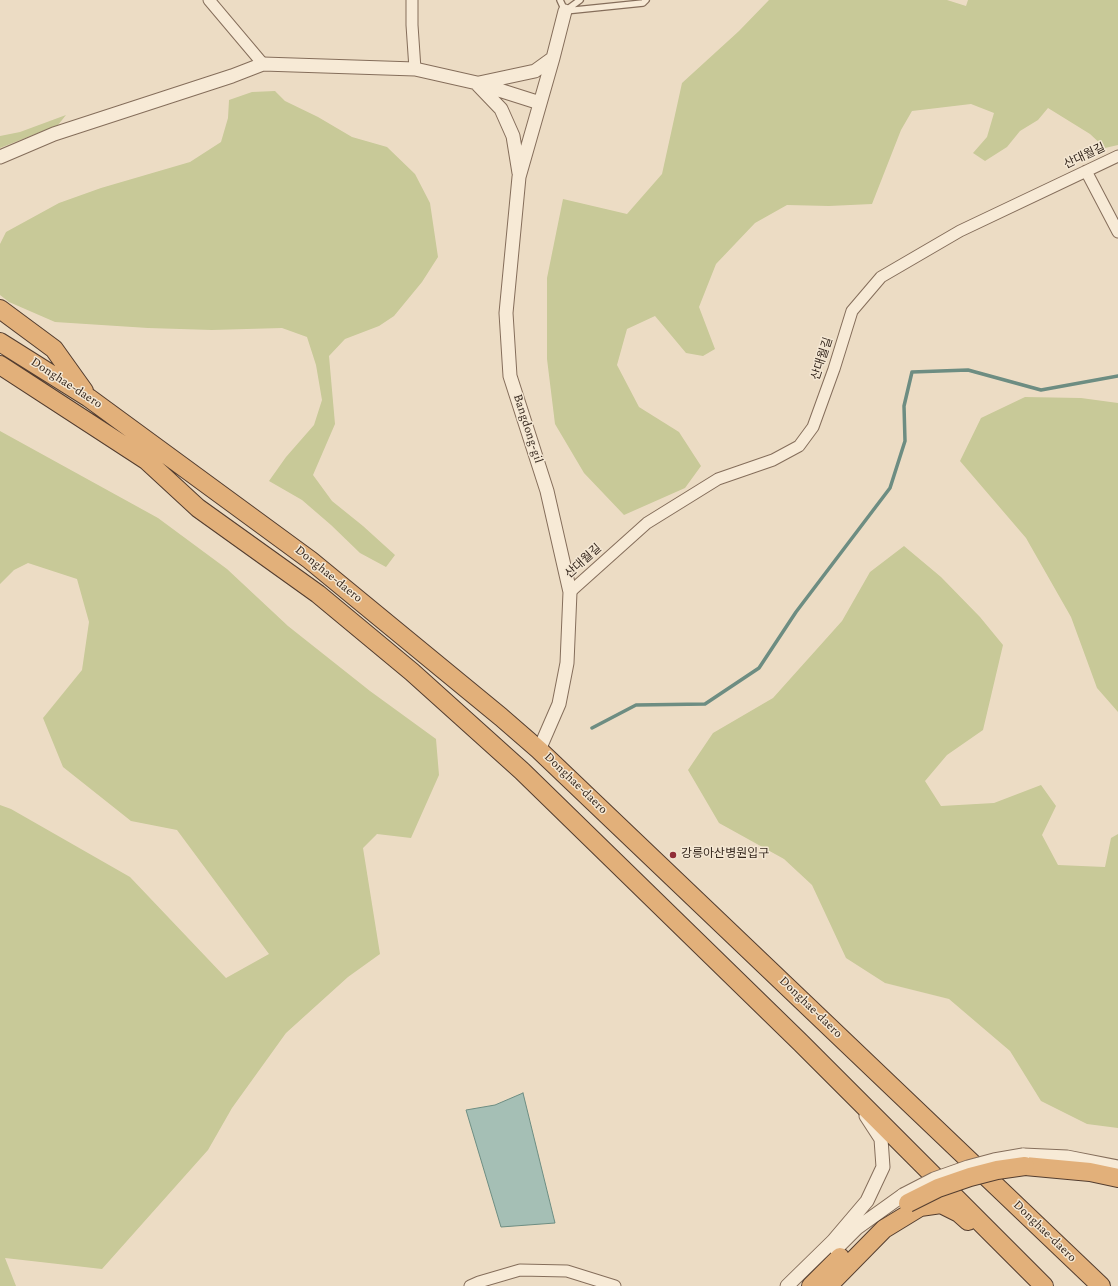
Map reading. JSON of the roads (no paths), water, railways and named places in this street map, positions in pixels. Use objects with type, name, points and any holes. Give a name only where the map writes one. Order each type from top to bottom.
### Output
[{"type":"highway","points":[[0,310],[54,349],[89,398]]},
{"type":"highway","name":"Donghae-daero","points":[[0,342],[89,398],[310,560],[431,658],[539,750],[1101,1286]]},
{"type":"highway","name":"Donghae-daero","points":[[0,365],[146,460],[198,508],[318,594],[412,672],[522,771],[801,1043],[1044,1286]]},
{"type":"highway","points":[[0,380],[106,444],[198,508]]},
{"type":"highway","points":[[522,771],[539,750]]},
{"type":"highway","points":[[811,1286],[862,1237],[906,1199],[970,1177],[1024,1161],[1118,1178]]},
{"type":"highway","points":[[828,1286],[884,1229],[920,1207],[941,1204],[959,1212],[982,1235],[1040,1286]]},
{"type":"street","points":[[209,0],[263,64]]},
{"type":"street","points":[[412,0],[415,70]]},
{"type":"street","name":"Bangdong-gil","points":[[539,750],[559,704],[567,663],[570,592],[547,491],[510,376],[506,313],[519,177],[553,58],[562,6]]},
{"type":"street","points":[[477,83],[535,71],[553,58]]},
{"type":"street","points":[[0,157],[54,134],[232,76],[263,64],[415,70],[477,83],[540,103]]},
{"type":"street","points":[[477,83],[501,109],[513,136],[519,177]]},
{"type":"street","name":"산대월길","points":[[570,592],[647,523],[718,479],[773,460],[799,446],[813,427],[834,369],[852,311],[881,277],[960,231],[1118,156]]},
{"type":"street","points":[[1086,171],[1118,232]]},
{"type":"street","points":[[787,1286],[833,1240],[867,1201],[883,1168],[881,1139],[865,1114],[801,1043]]},
{"type":"street","points":[[1024,1161],[1067,1157],[1118,1167]]},
{"type":"street","points":[[800,1286],[857,1228],[906,1199]]},
{"type":"street","points":[[470,1286],[520,1270],[567,1271],[615,1286]]},
{"type":"lane","points":[[562,6],[580,0]]},
{"type":"lane","points":[[562,6],[643,3],[646,0]]},
{"type":"waterway","points":[[592,728],[636,705],[705,704],[759,668],[796,612],[890,488],[905,441],[904,406],[912,372],[968,370],[1041,390],[1118,376]]},
{"type":"place","name":"강릉아산병원입구","points":[[673,855]]}]
